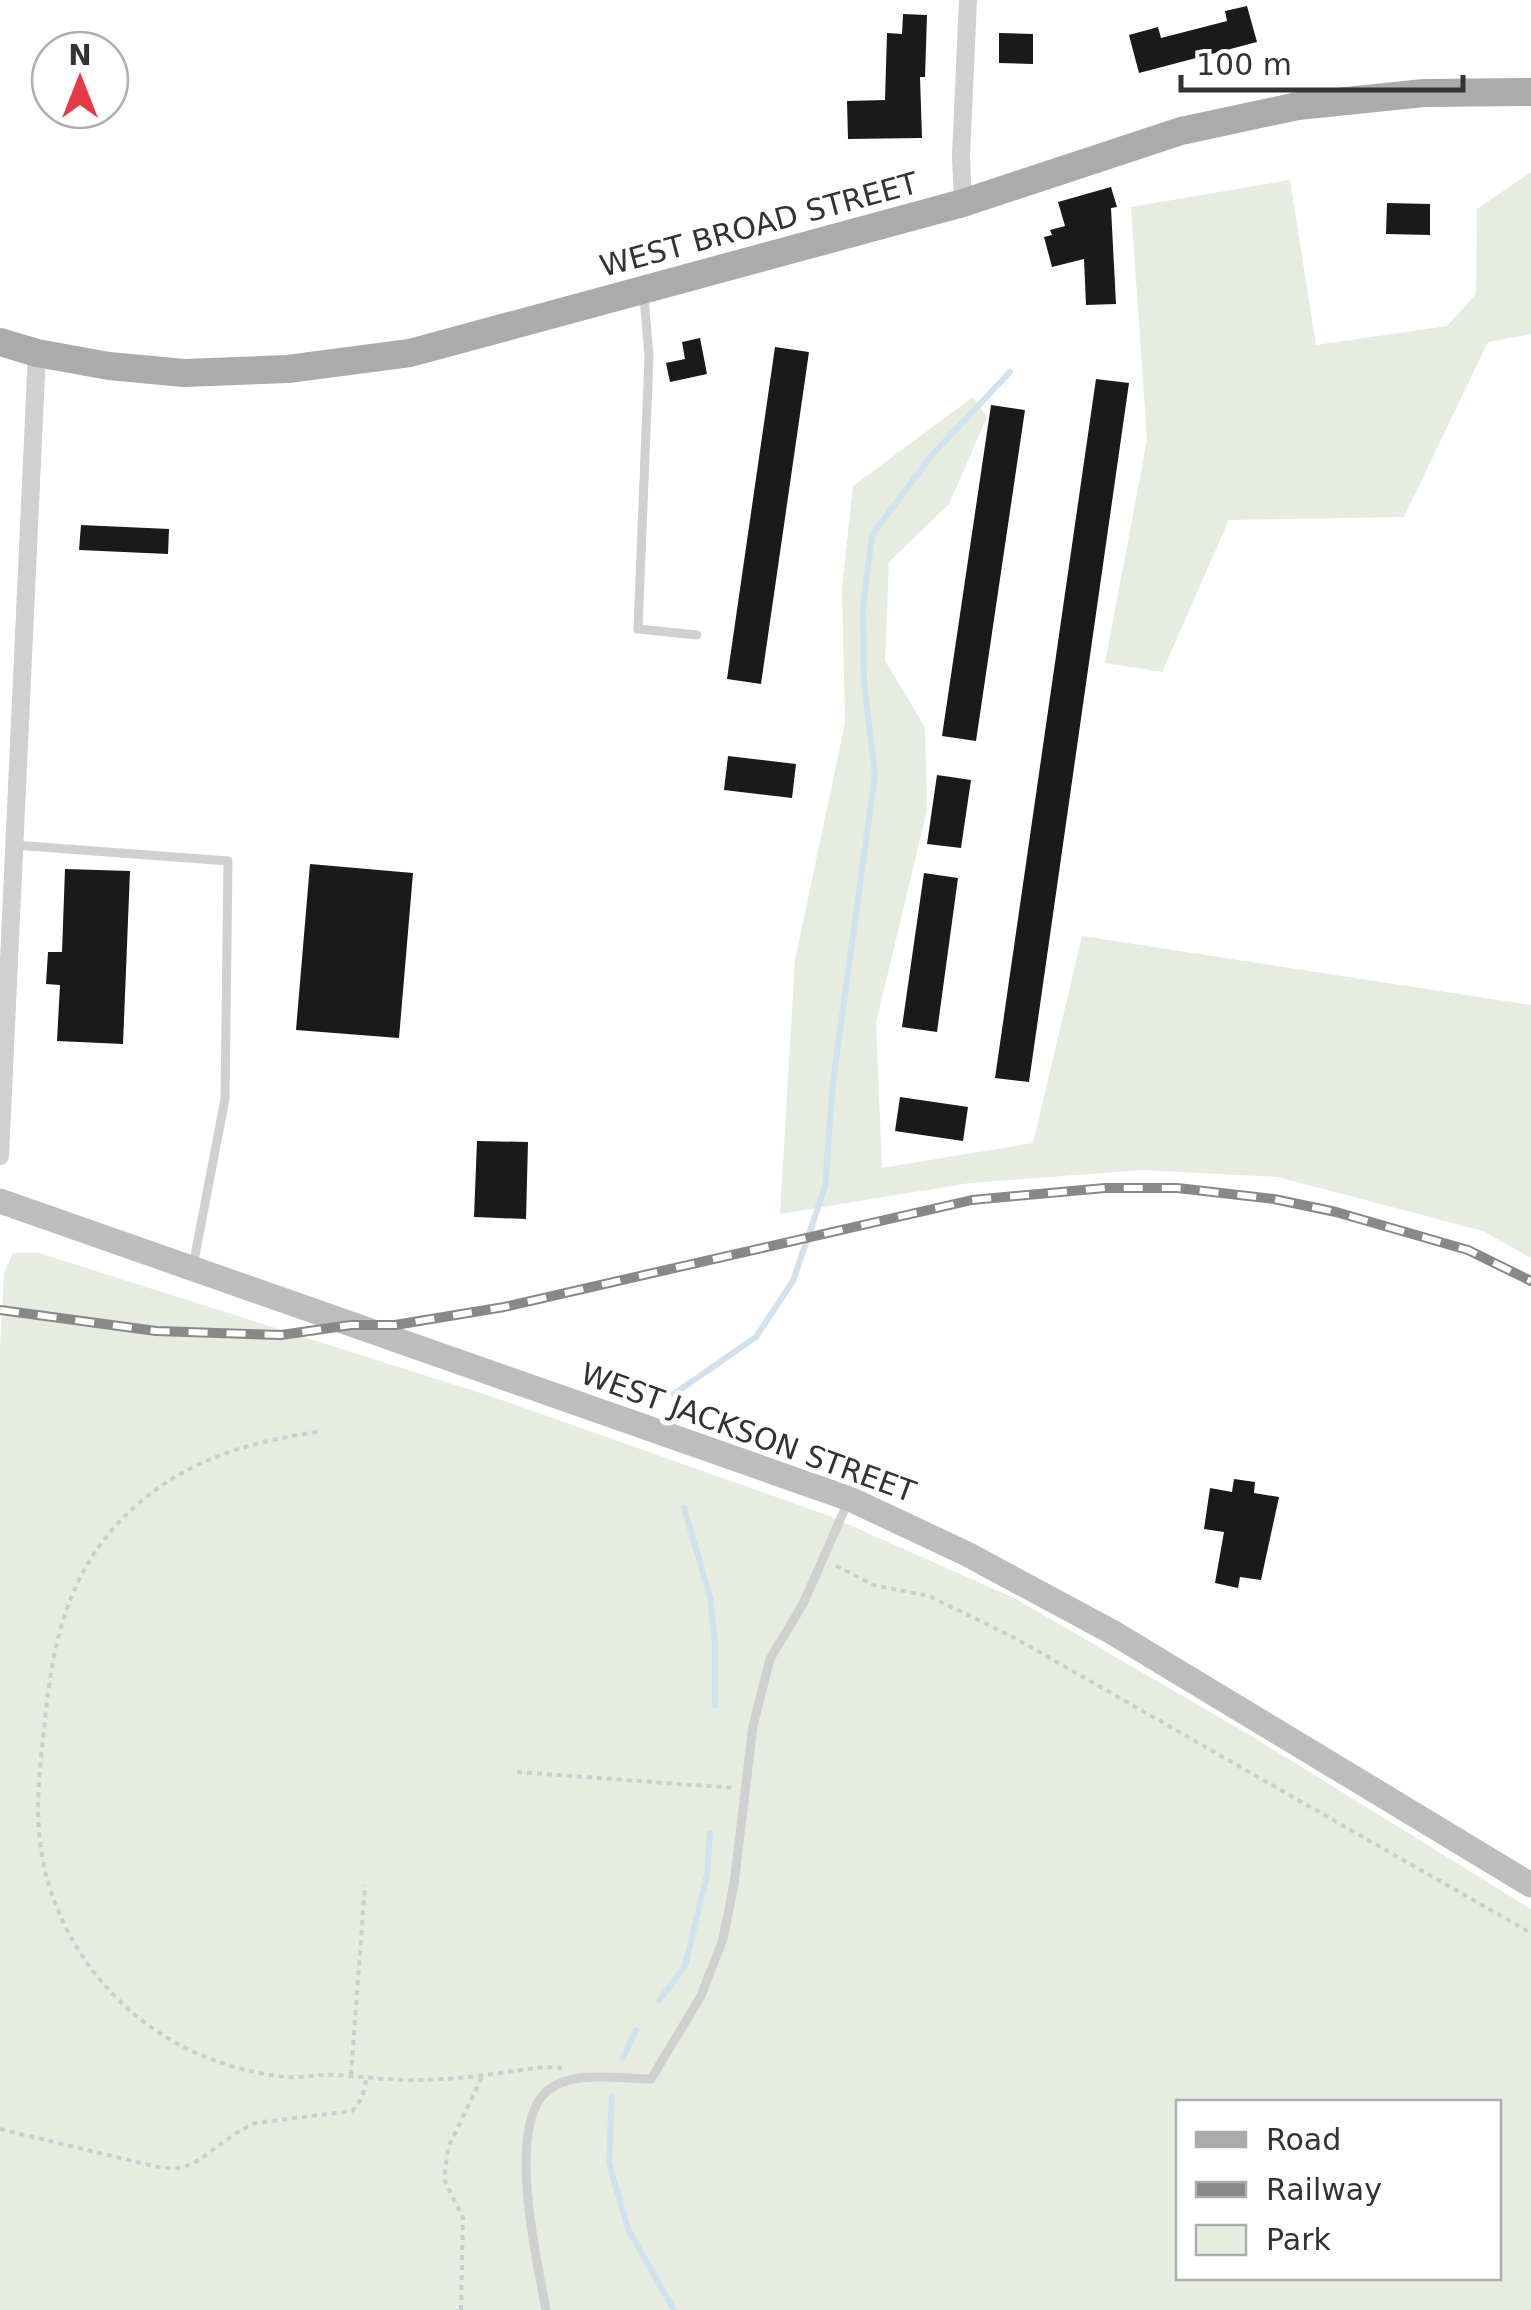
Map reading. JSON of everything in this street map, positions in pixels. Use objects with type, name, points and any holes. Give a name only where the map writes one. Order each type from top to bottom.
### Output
[{"type":"main road","name":"WEST BROAD STREET","points":[[0,342],[110,366],[184,373],[288,369],[410,353],[963,204],[1180,131],[1298,106],[1424,93],[1531,92]]},
{"type":"street","points":[[963,204],[961,156],[968,0]]},
{"type":"street","points":[[0,1156],[37,353]]},
{"type":"street","name":"WEST JACKSON STREET","points":[[0,1201],[850,1499],[967,1554],[1112,1632],[1531,1885]]},
{"type":"lane","points":[[644,288],[648,356],[638,629],[697,635]]},
{"type":"lane","points":[[14,846],[228,861],[225,1099],[193,1269]]},
{"type":"lane","points":[[546,2310],[530,2234],[528,2121],[546,2091],[576,2078],[651,2079],[701,1996],[723,1939],[734,1884],[753,1726],[770,1659],[804,1604],[850,1499]]},
{"type":"path","points":[[317,1432],[246,1444],[189,1466],[139,1502],[100,1545],[73,1588],[55,1644],[39,1776],[40,1840],[49,1883],[70,1934],[107,1989],[153,2028],[194,2052],[288,2077],[415,2080],[562,2068]]},
{"type":"path","points":[[832,1564],[874,1585],[930,1596],[1013,1637],[1531,1933]]},
{"type":"path","points":[[517,1772],[738,1789]]},
{"type":"path","points":[[351,2076],[365,1885]]},
{"type":"path","points":[[462,2310],[463,2218],[444,2179],[448,2148],[483,2075]]},
{"type":"path","points":[[0,2129],[162,2168],[182,2168],[255,2124],[352,2111],[362,2098],[367,2077]]},
{"type":"green space","points":[[1531,172],[1531,334],[1488,342],[1404,517],[1229,520],[1162,672],[1105,663],[1147,440],[1131,207],[1290,180],[1316,345],[1447,326],[1476,294],[1477,209]]},
{"type":"green space","points":[[973,397],[987,417],[949,504],[889,562],[885,661],[925,727],[927,810],[876,1023],[882,1168],[1033,1143],[1082,936],[1531,1005],[1531,1258],[1483,1231],[1278,1177],[1143,1170],[970,1183],[780,1214],[795,960],[845,723],[842,588],[853,486]]},
{"type":"green space","points":[[13,1253],[39,1253],[490,1396],[827,1515],[1016,1599],[1253,1737],[1531,1909],[1531,2310],[0,2310],[0,1349],[4,1273]]},
{"type":"building","points":[[1247,6],[1257,42],[1139,73],[1129,35],[1158,27],[1161,38],[1227,21],[1225,11]]},
{"type":"building","points":[[903,14],[927,15],[925,77],[920,77],[922,138],[848,139],[847,101],[885,100],[887,33],[902,34]]},
{"type":"building","points":[[999,33],[1033,34],[1033,64],[999,63]]},
{"type":"building","points":[[1111,187],[1117,207],[1111,208],[1116,304],[1086,305],[1084,259],[1052,267],[1044,237],[1052,235],[1050,230],[1065,226],[1058,202]]},
{"type":"building","points":[[1387,203],[1430,204],[1430,235],[1386,234]]},
{"type":"building","points":[[700,338],[707,374],[670,382],[666,363],[685,359],[682,342]]},
{"type":"building","points":[[775,347],[809,352],[761,684],[727,679]]},
{"type":"building","points":[[1096,379],[1129,383],[1029,1082],[995,1078]]},
{"type":"building","points":[[991,405],[1025,410],[976,741],[942,736]]},
{"type":"building","points":[[81,525],[169,529],[168,554],[79,550]]},
{"type":"building","points":[[728,756],[796,764],[792,798],[724,790]]},
{"type":"building","points":[[937,775],[971,780],[961,848],[927,844]]},
{"type":"building","points":[[310,864],[413,873],[399,1038],[296,1030]]},
{"type":"building","points":[[65,869],[130,871],[123,1044],[57,1041],[60,985],[46,984],[48,952],[62,952]]},
{"type":"building","points":[[924,873],[958,878],[937,1032],[902,1027]]},
{"type":"building","points":[[900,1097],[968,1107],[963,1141],[895,1131]]},
{"type":"building","points":[[477,1141],[528,1142],[526,1219],[474,1217]]},
{"type":"building","points":[[1234,1479],[1255,1482],[1254,1493],[1279,1497],[1261,1580],[1240,1577],[1238,1588],[1215,1583],[1224,1532],[1204,1529],[1210,1488],[1232,1492]]},
{"type":"waterway","points":[[674,1394],[756,1337],[793,1281],[825,1187],[833,1082],[875,775],[864,682],[863,608],[872,535],[932,455],[1010,372]]},
{"type":"waterway","points":[[684,1508],[710,1597],[715,1705]]},
{"type":"waterway","points":[[659,2001],[685,1966],[707,1875],[710,1833]]},
{"type":"waterway","points":[[623,2058],[636,2030]]},
{"type":"waterway","points":[[612,2096],[609,2163],[628,2229],[674,2310]]},
{"type":"railway","points":[[0,1310],[156,1331],[281,1335],[351,1325],[395,1325],[504,1307],[972,1200],[1105,1188],[1177,1188],[1274,1199],[1336,1212],[1468,1250],[1531,1281]]}]
